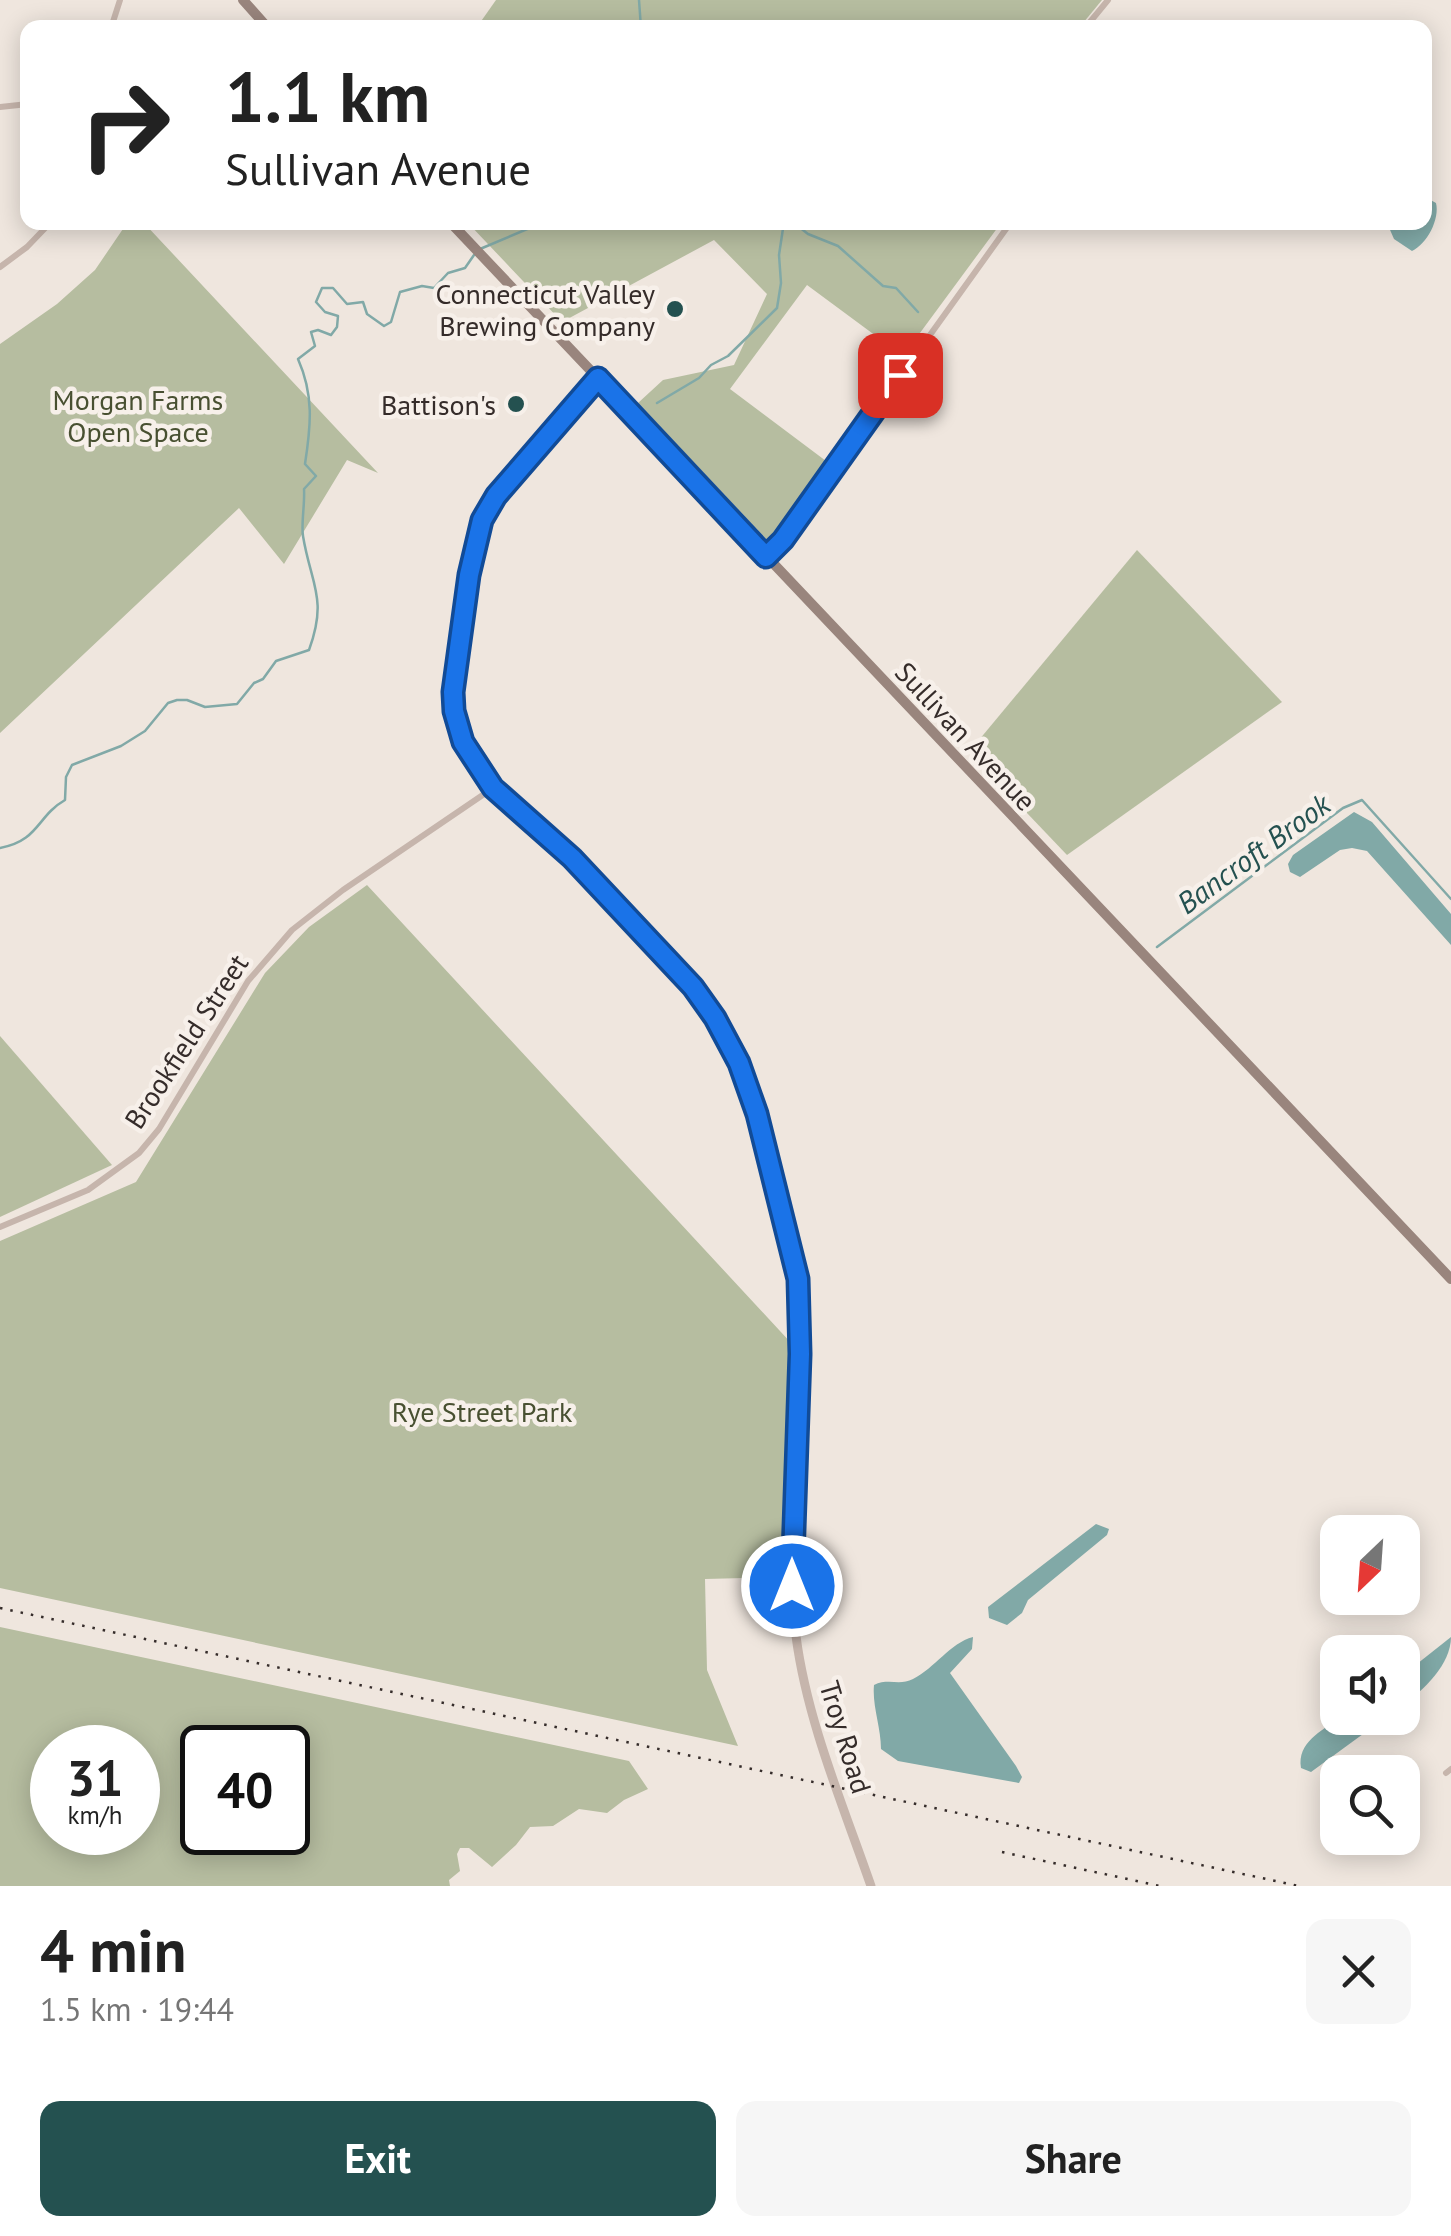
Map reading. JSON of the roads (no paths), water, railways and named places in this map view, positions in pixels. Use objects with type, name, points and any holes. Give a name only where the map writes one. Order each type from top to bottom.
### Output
[{"type":"main road","points":[[242,0],[261,20]]},
{"type":"main road","name":"Sullivan Avenue","points":[[457,230],[1451,1279]]},
{"type":"street","points":[[1092,20],[1108,0]]},
{"type":"street","points":[[0,266],[43,230]]},
{"type":"street","points":[[766,557],[783,540],[1005,230]]},
{"type":"street","name":"Troy Road","points":[[598,378],[496,496],[482,520],[474,548],[453,692],[463,742],[493,788],[572,858],[693,987],[739,1063],[757,1114],[798,1279],[792,1526],[796,1637],[816,1723],[871,1886]]},
{"type":"street","name":"Brookfield Street","points":[[0,1228],[88,1190],[139,1154],[159,1128],[248,981],[292,930],[343,890],[493,788]]},
{"type":"water","points":[[1432,201],[1436,203],[1432,227]]},
{"type":"water","points":[[1390,230],[1430,230],[1412,251],[1394,239]]},
{"type":"water","points":[[1354,812],[1372,822],[1451,914],[1451,945],[1367,851],[1340,850],[1300,877],[1290,872],[1288,864],[1293,855]]},
{"type":"water","points":[[1096,1524],[1109,1529],[1107,1535],[1028,1600],[1022,1613],[1007,1625],[989,1618],[988,1607]]},
{"type":"water","points":[[973,1637],[972,1649],[950,1673],[1016,1766],[1022,1777],[1019,1783],[898,1761],[881,1749],[874,1685],[913,1679]]},
{"type":"water","points":[[1451,1637],[1441,1666],[1420,1690],[1420,1662]]},
{"type":"water","points":[[1318,1733],[1362,1735],[1334,1755],[1320,1755],[1320,1765],[1311,1772],[1301,1768],[1301,1759],[1307,1744]]},
{"type":"waterway","points":[[639,0],[640,20]]},
{"type":"waterway","points":[[480,249],[525,230]]},
{"type":"waterway","points":[[657,403],[728,356],[777,308],[783,230]]},
{"type":"waterway","points":[[803,230],[838,246],[883,286],[896,288],[918,312]]},
{"type":"waterway","points":[[0,848],[23,840],[65,800],[66,777],[72,765],[121,746],[145,731],[168,703],[187,700],[205,707],[237,704],[276,661],[309,650],[318,604],[302,526],[304,489],[316,476],[305,464],[310,410],[298,359],[315,346],[311,332],[318,330],[331,335],[338,316],[325,312],[316,302],[322,288],[333,288],[347,304],[363,302],[367,314],[384,326],[391,322],[400,292],[422,286],[434,288],[448,273],[465,268],[474,255]]},
{"type":"waterway","name":"Bancroft Brook","points":[[1157,947],[1343,808],[1362,800],[1451,899]]},
{"type":"railway","points":[[0,1608],[1299,1886]]},
{"type":"railway","points":[[1002,1852],[1160,1886]]},
{"type":"place","name":"Connecticut Valley Brewing Company","points":[[675,309]]},
{"type":"place","name":"Battison's","points":[[516,404]]},
{"type":"park label","name":"Morgan Farms Open Space","points":[[138,415]]},
{"type":"park label","name":"Rye Street Park","points":[[482,1411]]}]
